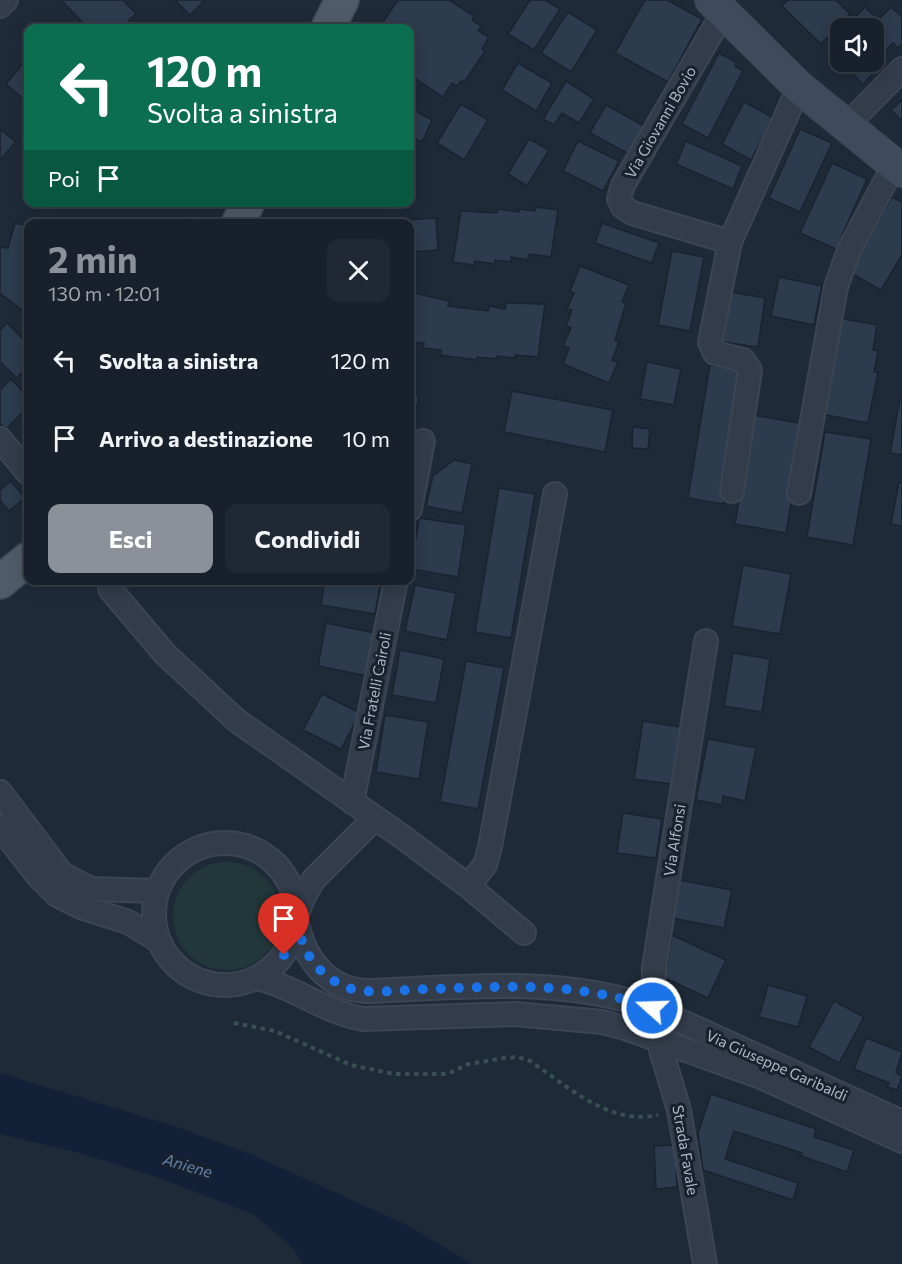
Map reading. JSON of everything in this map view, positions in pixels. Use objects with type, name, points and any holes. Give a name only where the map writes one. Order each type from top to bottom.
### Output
[{"type":"main road","points":[[330,24],[342,0]]},
{"type":"main road","points":[[717,6],[799,87],[898,168]]},
{"type":"main road","points":[[0,582],[24,562]]},
{"type":"street","points":[[0,6],[6,0]]},
{"type":"street","name":"Via Giovanni Bovio","points":[[717,6],[623,185],[619,199],[623,207],[632,213],[730,242]]},
{"type":"street","points":[[846,126],[902,69]]},
{"type":"street","points":[[732,491],[750,370],[743,360],[716,353],[710,342],[730,242],[799,87]]},
{"type":"street","points":[[799,493],[836,286],[853,242],[898,168]]},
{"type":"street","points":[[0,440],[24,468]]},
{"type":"street","points":[[414,488],[423,441]]},
{"type":"street","points":[[468,886],[484,865],[490,847],[555,494]]},
{"type":"street","points":[[110,585],[110,589],[165,654],[236,720],[468,886],[524,933]]},
{"type":"street","name":"Via Fratelli Cairoli","points":[[352,802],[395,585]]},
{"type":"street","name":"Via Alfonsi","points":[[656,1039],[652,1008],[654,967],[706,641]]},
{"type":"street","points":[[0,792],[63,874],[91,889],[157,891]]},
{"type":"street","points":[[320,871],[294,873],[244,844],[224,842],[206,845],[188,853],[169,869],[157,891],[154,908],[159,941],[171,961],[189,976],[211,985],[235,985],[258,978],[284,955],[309,886],[320,871],[375,818]]},
{"type":"street","points":[[0,827],[38,876],[57,896],[81,907],[128,922],[159,941]]},
{"type":"street","points":[[280,865],[292,890],[297,919]]},
{"type":"street","name":"Via Giuseppe Garibaldi","points":[[297,919],[300,939],[318,971],[343,986],[355,990],[564,987],[621,997],[652,1008],[902,1122]]},
{"type":"street","name":"Via Giuseppe Garibaldi","points":[[258,978],[288,987],[338,1014],[363,1019],[515,1014],[602,1022],[656,1039],[770,1081],[902,1141]]},
{"type":"street","name":"Strada Favale","points":[[656,1039],[679,1110],[705,1264]]},
{"type":"path","points":[[234,1023],[275,1031],[340,1061],[394,1074],[447,1074],[469,1064],[518,1057],[530,1061],[606,1109],[634,1118],[679,1110]]},
{"type":"green space","points":[[227,862],[248,866],[265,878],[277,895],[281,916],[277,937],[265,954],[248,966],[227,970],[206,966],[189,954],[177,937],[173,916],[177,895],[189,878],[206,866]]},
{"type":"water","name":"Aniene","points":[[0,1073],[174,1126],[253,1155],[409,1226],[472,1264],[303,1264],[293,1248],[255,1215],[154,1176],[79,1153],[0,1134]]},
{"type":"building","points":[[61,0],[123,0],[136,14],[125,24],[84,24]]},
{"type":"building","points":[[175,0],[205,0],[190,15]]},
{"type":"building","points":[[398,0],[449,0],[474,16],[472,20],[481,26],[478,31],[489,37],[482,49],[485,51],[465,81],[461,81],[457,86],[452,83],[443,97],[414,78],[414,24],[382,24]]},
{"type":"building","points":[[530,0],[545,0],[560,9],[534,50],[508,34]]},
{"type":"building","points":[[645,0],[667,0],[702,19],[668,82],[615,53]]},
{"type":"building","points":[[788,0],[836,0],[850,14],[846,18],[830,18],[830,35],[821,44],[782,6]]},
{"type":"building","points":[[865,7],[876,18],[855,18]]},
{"type":"building","points":[[891,7],[902,17],[902,44],[898,48],[893,43],[884,52],[884,18],[880,18]]},
{"type":"building","points":[[568,12],[597,30],[571,72],[541,53]]},
{"type":"building","points":[[719,53],[736,62],[735,66],[743,71],[708,138],[682,124]]},
{"type":"building","points":[[24,62],[24,100],[6,84]]},
{"type":"building","points":[[518,63],[552,83],[536,111],[502,90]]},
{"type":"building","points":[[851,72],[874,72],[863,84]]},
{"type":"building","points":[[566,81],[594,99],[579,123],[562,113],[554,125],[543,119]]},
{"type":"building","points":[[902,100],[902,121],[891,110]]},
{"type":"building","points":[[744,102],[774,118],[751,160],[722,144]]},
{"type":"building","points":[[461,104],[488,120],[464,160],[437,143]]},
{"type":"building","points":[[606,105],[646,127],[631,155],[590,133]]},
{"type":"building","points":[[414,110],[432,120],[422,142],[414,138]]},
{"type":"building","points":[[0,129],[16,142],[0,160]]},
{"type":"building","points":[[800,129],[832,143],[800,212],[769,198]]},
{"type":"building","points":[[529,139],[549,150],[527,186],[508,174]]},
{"type":"building","points":[[578,141],[619,161],[603,191],[563,171]]},
{"type":"building","points":[[686,141],[742,166],[733,189],[676,164]]},
{"type":"building","points":[[832,163],[867,179],[836,249],[800,233]]},
{"type":"building","points":[[892,197],[902,202],[902,255],[881,290],[849,272]]},
{"type":"building","points":[[536,207],[558,210],[551,257],[529,254],[528,260],[511,257],[511,262],[495,260],[495,264],[475,261],[474,265],[453,262],[461,211],[497,213],[498,209],[519,212],[519,209],[535,211]]},
{"type":"building","points":[[196,217],[195,219],[161,219]]},
{"type":"building","points":[[436,218],[438,250],[414,252],[414,219]]},
{"type":"building","points":[[15,223],[24,225],[24,306],[22,310],[0,293],[0,247],[8,248]]},
{"type":"building","points":[[602,223],[659,243],[652,263],[595,243]]},
{"type":"building","points":[[672,251],[704,257],[690,331],[658,325]]},
{"type":"building","points":[[580,266],[629,285],[622,302],[626,303],[615,340],[619,342],[612,360],[618,362],[609,383],[563,364],[569,348],[563,346],[571,328],[566,326],[572,310],[567,309],[574,293],[570,291]]},
{"type":"building","points":[[779,277],[822,286],[814,325],[771,316]]},
{"type":"building","points":[[729,292],[765,298],[758,347],[723,342]]},
{"type":"building","points":[[414,293],[449,301],[448,306],[488,311],[489,306],[505,309],[506,303],[545,304],[538,357],[515,355],[515,358],[497,356],[497,359],[477,357],[477,360],[440,355],[441,350],[423,348],[424,343],[414,342]]},
{"type":"building","points":[[839,318],[877,325],[873,350],[878,351],[874,372],[878,372],[868,423],[821,414]]},
{"type":"building","points":[[7,323],[24,340],[24,370],[17,378],[0,362],[0,330]]},
{"type":"building","points":[[647,362],[681,369],[674,405],[640,399]]},
{"type":"building","points":[[710,365],[745,371],[723,504],[688,498]]},
{"type":"building","points":[[11,379],[24,393],[24,411],[6,429],[0,424],[0,390]]},
{"type":"building","points":[[512,391],[613,410],[605,452],[504,432]]},
{"type":"building","points":[[902,394],[902,455],[890,453]]},
{"type":"building","points":[[414,395],[419,396],[414,422]]},
{"type":"building","points":[[753,415],[804,424],[786,533],[735,524]]},
{"type":"building","points":[[633,427],[650,429],[648,449],[632,448]]},
{"type":"building","points":[[825,432],[871,439],[853,545],[807,537]]},
{"type":"building","points":[[454,460],[472,464],[462,513],[426,506],[433,476]]},
{"type":"building","points":[[11,481],[24,499],[9,511],[0,500],[0,490]]},
{"type":"building","points":[[899,482],[902,483],[902,526],[891,524]]},
{"type":"building","points":[[499,488],[535,494],[511,638],[475,632]]},
{"type":"building","points":[[419,518],[466,525],[458,577],[414,570],[414,550]]},
{"type":"building","points":[[743,565],[791,574],[780,634],[732,626]]},
{"type":"building","points":[[324,585],[380,585],[375,614],[321,605]]},
{"type":"building","points":[[415,585],[456,593],[447,640],[405,631]]},
{"type":"building","points":[[326,623],[375,633],[367,676],[318,666]]},
{"type":"building","points":[[400,650],[444,659],[436,703],[392,695]]},
{"type":"building","points":[[733,653],[770,659],[762,712],[724,706]]},
{"type":"building","points":[[466,661],[504,668],[478,809],[440,802]]},
{"type":"building","points":[[322,694],[360,713],[341,749],[303,730]]},
{"type":"building","points":[[385,715],[428,722],[419,779],[376,772]]},
{"type":"building","points":[[643,721],[680,727],[671,784],[634,779]]},
{"type":"building","points":[[708,739],[756,748],[745,801],[723,796],[722,805],[696,800]]},
{"type":"building","points":[[623,813],[662,819],[656,858],[617,853]]},
{"type":"building","points":[[679,880],[732,890],[724,928],[672,918]]},
{"type":"building","points":[[672,935],[726,960],[708,998],[665,978]]},
{"type":"building","points":[[768,985],[807,996],[798,1027],[759,1017]]},
{"type":"building","points":[[834,1001],[864,1017],[839,1063],[809,1047]]},
{"type":"building","points":[[866,1038],[902,1052],[896,1072],[902,1077],[897,1090],[887,1087],[889,1083],[854,1069]]},
{"type":"building","points":[[711,1094],[816,1129],[814,1137],[854,1150],[847,1172],[801,1156],[802,1153],[734,1131],[725,1159],[798,1183],[793,1200],[703,1170],[698,1133]]},
{"type":"building","points":[[675,1145],[677,1187],[656,1189],[654,1146]]},
{"type":"route","points":[[284,955],[292,940],[297,922],[300,939],[318,971],[343,986],[355,990],[564,987],[621,997],[652,1008]]}]
